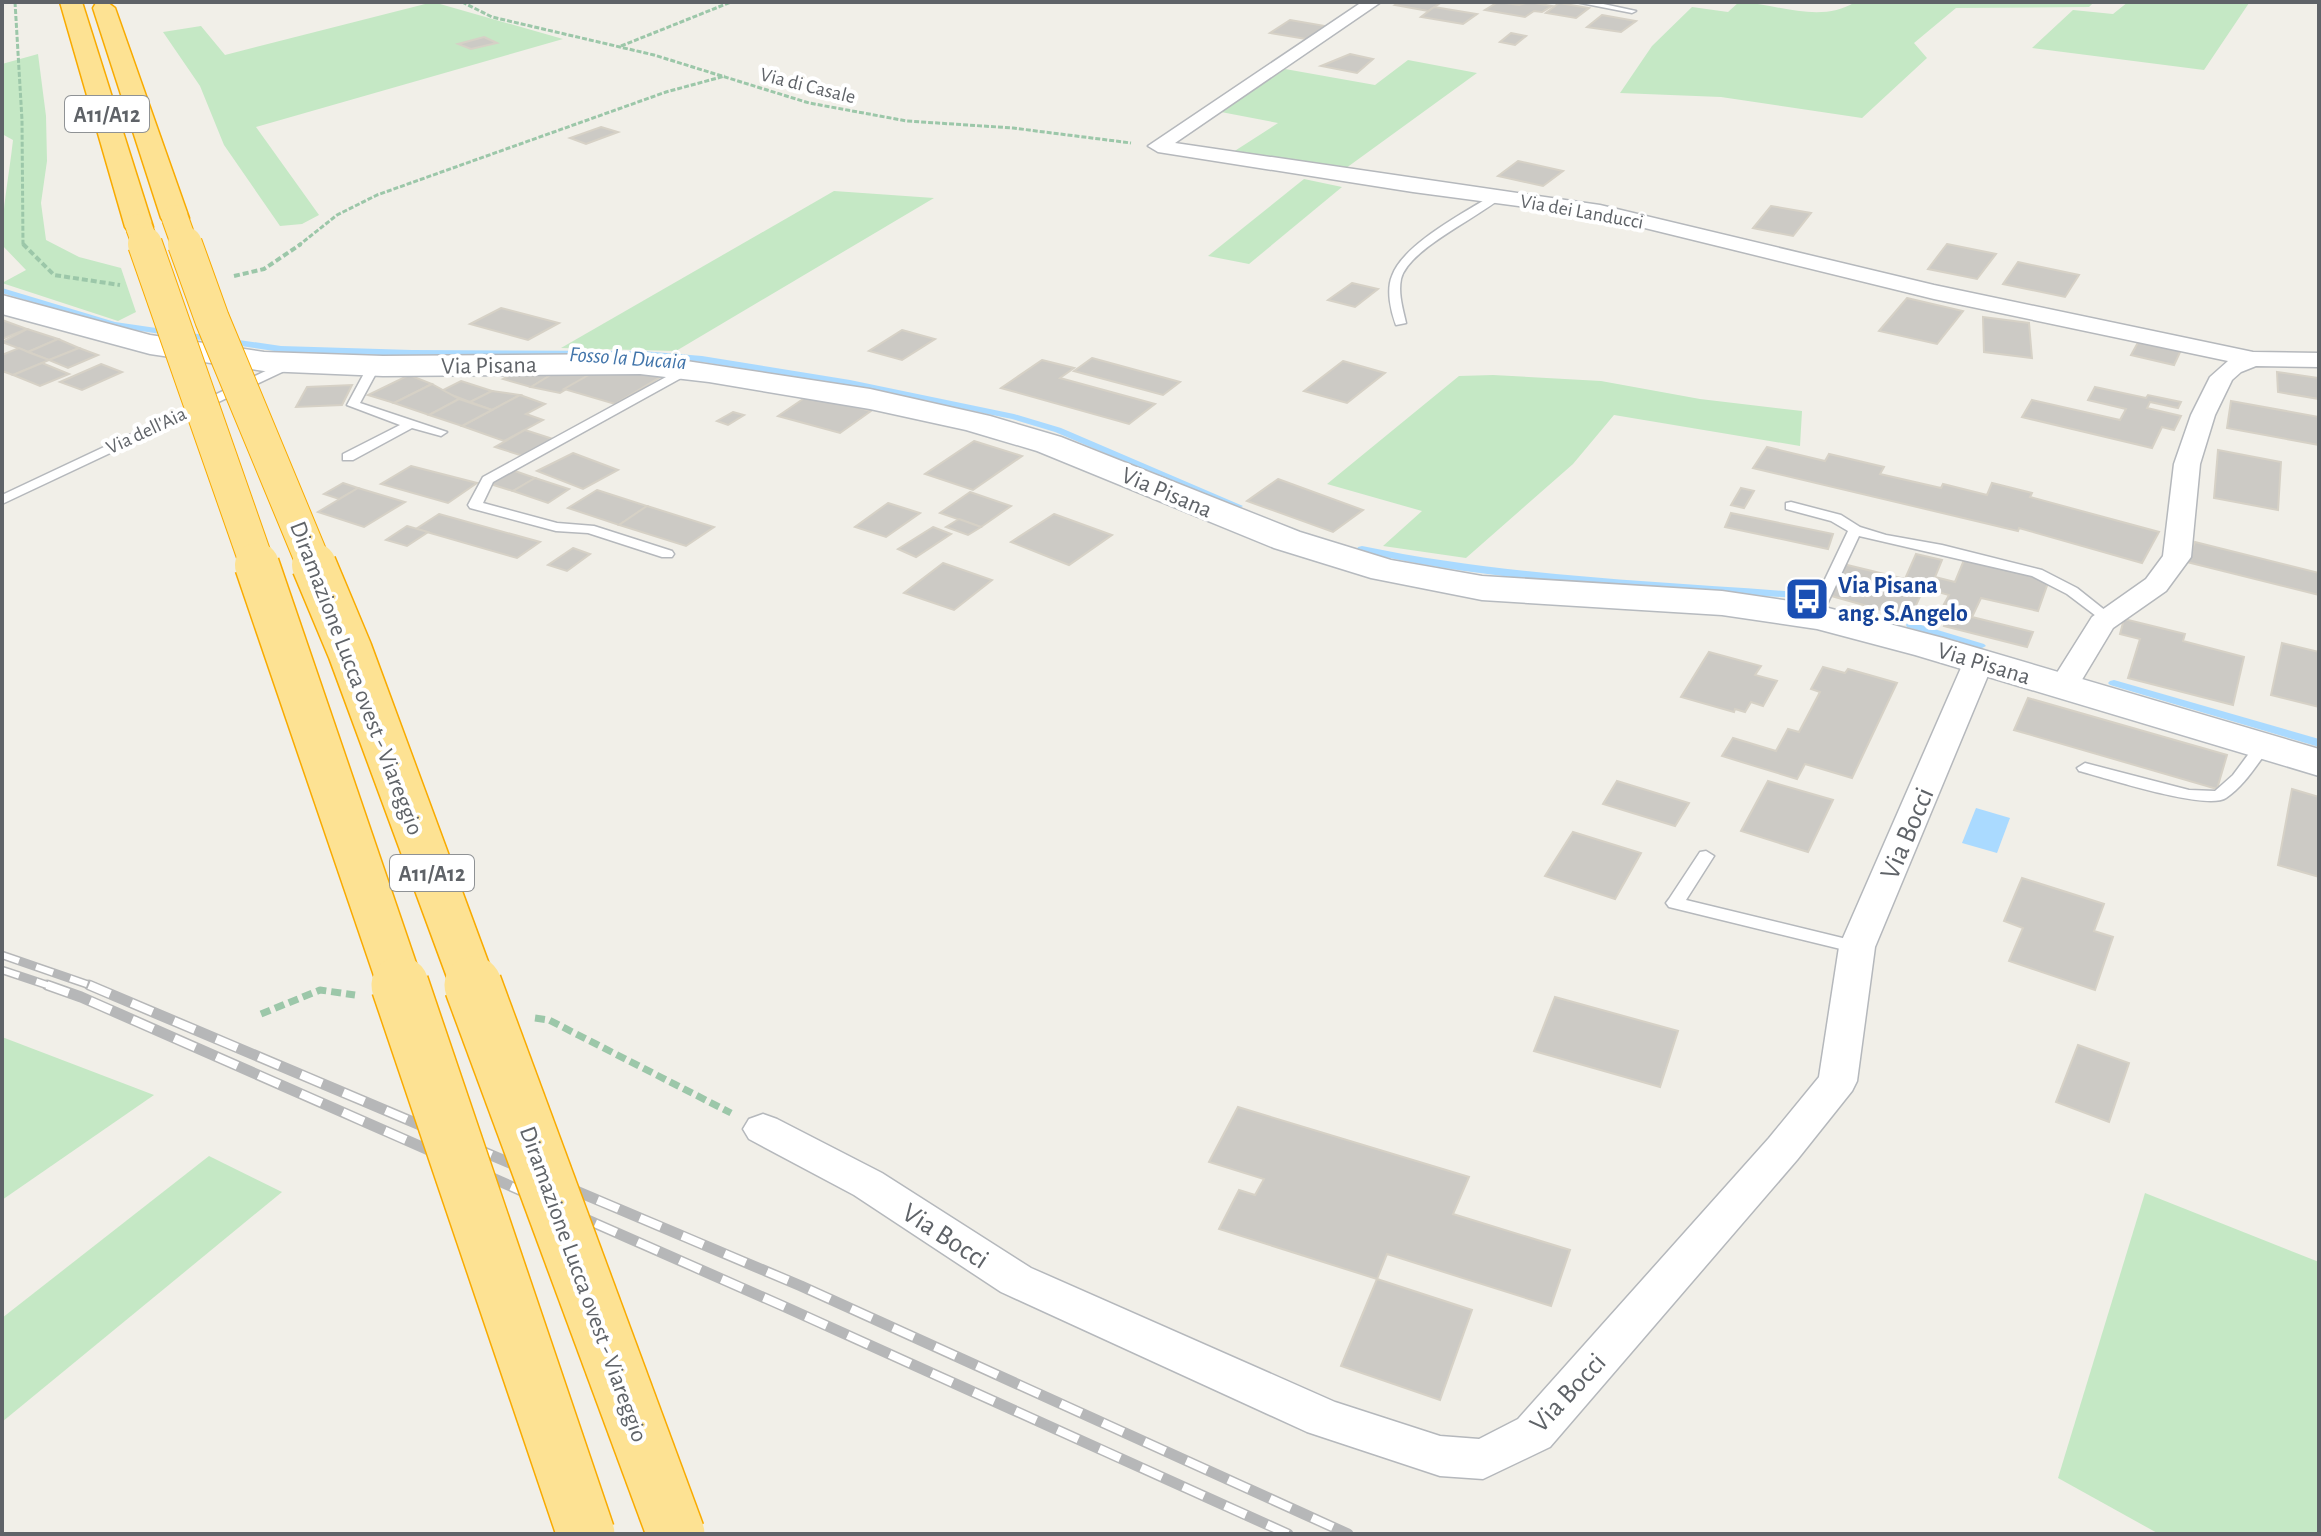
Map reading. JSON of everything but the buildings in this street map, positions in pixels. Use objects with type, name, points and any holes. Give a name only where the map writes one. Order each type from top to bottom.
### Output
[{"type":"highway","name":"Diramazione Lucca ovest - Viareggio","points":[[71,2],[157,222],[212,319],[350,651],[676,1534]]},
{"type":"highway","name":"Diramazione Lucca ovest - Viareggio","points":[[102,2],[157,222],[295,672],[586,1534]]},
{"type":"main road","name":"Via Pisana","points":[[2,304],[97,334],[147,345],[291,363],[374,366],[622,363],[688,369],[825,390],[1014,432],[1097,462],[1280,539],[1396,573],[1483,588],[1739,606],[1814,617],[1979,661],[2319,763]]},
{"type":"street","points":[[1158,146],[1373,2]]},
{"type":"street","name":"Via dei Landucci","points":[[1158,146],[1600,211],[1934,292],[2253,359],[2319,360]]},
{"type":"street","points":[[2063,687],[2102,623],[2156,585],[2177,557],[2187,464],[2203,415],[2222,377],[2233,367],[2253,359]]},
{"type":"street","name":"Via Bocci","points":[[763,1129],[868,1184],[1016,1280],[1323,1418],[1440,1456],[1483,1459],[1534,1433],[1783,1149],[1838,1081],[1857,947],[1979,661]]},
{"type":"lane","points":[[1580,2],[1632,11]]},
{"type":"lane","points":[[1400,323],[1395,289],[1399,272],[1414,254],[1498,196]]},
{"type":"lane","name":"Via dell'Aia","points":[[2,500],[291,363]]},
{"type":"lane","points":[[374,366],[353,405],[441,432]]},
{"type":"lane","points":[[667,554],[589,529],[556,527],[475,505],[488,480],[688,369]]},
{"type":"lane","points":[[348,457],[411,424]]},
{"type":"lane","points":[[1791,506],[1836,518],[1855,530],[2037,573],[2072,591],[2109,619]]},
{"type":"lane","points":[[1814,617],[1855,530]]},
{"type":"lane","points":[[2085,768],[2189,795],[2219,796],[2239,778],[2262,747]]},
{"type":"lane","points":[[1706,856],[1675,903],[1857,947]]},
{"type":"path","points":[[15,2],[22,120],[23,247],[54,275],[121,285]]},
{"type":"path","name":"Via di Casale","points":[[462,2],[492,17],[725,76],[809,103],[907,121],[1013,128],[1158,146]]},
{"type":"path","points":[[618,47],[731,2]]},
{"type":"path","points":[[225,277],[240,276],[287,259],[312,233],[341,212],[377,195],[666,92],[725,76]]},
{"type":"green space","points":[[433,2],[563,39],[256,127],[319,215],[302,224],[280,226],[224,145],[200,86],[163,32],[201,26],[225,55]]},
{"type":"green space","points":[[1739,2],[1828,12],[1855,2],[2094,2],[2089,7],[1956,8],[1914,43],[1927,58],[1862,118],[1721,97],[1620,93],[1652,46],[1692,7],[1728,12]]},
{"type":"green space","points":[[2128,2],[2249,3],[2204,70],[2032,48],[2073,10],[2113,14]]},
{"type":"green space","points":[[38,54],[46,116],[47,161],[41,203],[46,240],[79,257],[121,268],[136,312],[118,321],[2,283],[26,270],[2,245],[13,140],[2,134],[2,64]]},
{"type":"green space","points":[[1408,60],[1477,73],[1342,171],[1230,154],[1278,123],[1221,112],[1285,69],[1375,85]]},
{"type":"green space","points":[[1304,179],[1342,187],[1249,264],[1208,256]]},
{"type":"green space","points":[[834,191],[934,198],[676,351],[561,348]]},
{"type":"green space","points":[[1459,376],[1601,381],[1700,399],[1802,411],[1800,446],[1614,415],[1573,464],[1466,558],[1383,546],[1422,511],[1327,484]]},
{"type":"green space","points":[[2,1037],[154,1095],[2,1200]]},
{"type":"green space","points":[[209,1156],[282,1192],[2,1422],[2,1318]]},
{"type":"green space","points":[[2145,1193],[2319,1262],[2319,1534],[2159,1534],[2058,1478]]},
{"type":"water","points":[[1976,808],[2010,818],[1997,853],[1962,843]]},
{"type":"waterway","name":"Fosso la Ducaia","points":[[2,290],[114,324],[281,349],[642,354],[702,359],[850,383],[1014,417],[1058,430],[1238,506]]},
{"type":"waterway","points":[[1362,549],[1417,561],[1528,576],[1810,596]]},
{"type":"waterway","points":[[1911,625],[1980,646]]},
{"type":"waterway","points":[[2114,683],[2319,743]]},
{"type":"railway","points":[[2,955],[95,987]]},
{"type":"railway","points":[[2,970],[47,985]]},
{"type":"railway","points":[[47,985],[53,987]]},
{"type":"railway","points":[[47,985],[81,997],[783,1306],[1288,1534]]},
{"type":"railway","points":[[89,985],[801,1286],[1348,1534]]},
{"type":"place","name":"Via Pisana ang. S.Angelo","points":[[1807,599]]}]
